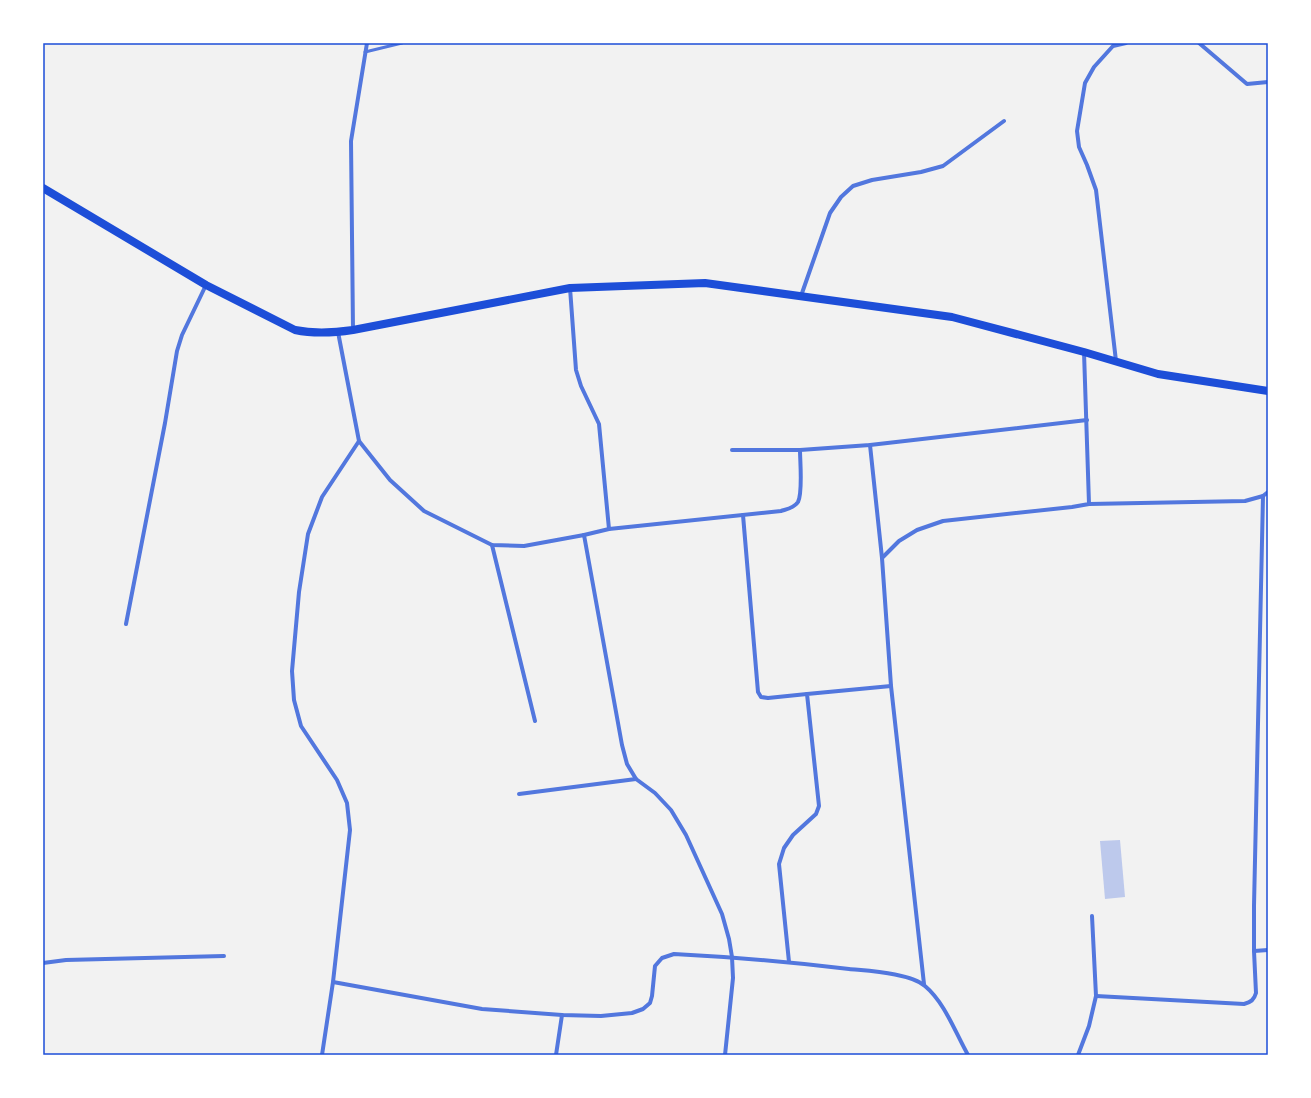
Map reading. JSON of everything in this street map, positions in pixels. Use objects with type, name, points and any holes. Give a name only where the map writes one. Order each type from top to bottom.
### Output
[{"type":"main road","points":[[43,188],[206,285],[295,330],[311,333],[352,330],[570,288],[705,283],[952,317],[1084,352],[1158,374],[1268,391]]},
{"type":"street","points":[[352,330],[351,141],[367,43]]},
{"type":"street","points":[[1116,361],[1096,190],[1088,165],[1079,147],[1077,131],[1085,83],[1094,67],[1113,46],[1126,43]]},
{"type":"street","points":[[1199,43],[1247,84],[1268,82]]},
{"type":"street","points":[[800,296],[830,213],[840,197],[853,186],[872,180],[921,172],[943,166],[1004,121]]},
{"type":"street","points":[[126,624],[165,423],[177,351],[182,335],[206,285]]},
{"type":"street","points":[[570,288],[576,370],[581,386],[599,424],[609,529]]},
{"type":"street","points":[[338,332],[359,441],[390,480],[424,511],[492,546],[524,546],[609,529],[792,508],[798,502],[800,486],[800,450]]},
{"type":"street","points":[[1084,352],[1089,504]]},
{"type":"street","points":[[732,450],[800,450],[870,445],[1087,420]]},
{"type":"street","points":[[322,1055],[333,982],[348,860],[350,830],[347,803],[337,780],[301,726],[294,700],[292,671],[298,592],[308,534],[322,497],[359,441]]},
{"type":"street","points":[[870,445],[882,558],[891,686],[924,984]]},
{"type":"street","points":[[882,558],[899,541],[917,530],[943,521],[1089,504],[1245,501],[1263,496],[1268,492]]},
{"type":"street","points":[[1096,996],[1244,1004],[1250,1003],[1254,999],[1256,993],[1254,906],[1263,496]]},
{"type":"street","points":[[743,514],[758,692],[761,697],[768,698],[891,686]]},
{"type":"street","points":[[584,535],[622,745],[627,764],[636,779],[655,793],[670,810],[686,835],[722,914],[729,939],[733,978],[725,1055]]},
{"type":"street","points":[[492,546],[535,721]]},
{"type":"street","points":[[789,962],[779,864],[784,848],[793,835],[816,814],[819,806],[807,694]]},
{"type":"street","points":[[519,794],[636,779]]},
{"type":"street","points":[[1078,1055],[1089,1026],[1096,996],[1092,916]]},
{"type":"street","points":[[1254,950],[1268,950]]},
{"type":"street","points":[[333,982],[482,1009],[562,1015],[601,1016],[632,1013],[643,1009],[650,1003],[652,996],[655,966],[662,958],[674,954],[789,962],[883,973],[907,977],[924,984],[939,1001],[968,1055]]},
{"type":"street","points":[[43,963],[66,960],[224,956]]},
{"type":"street","points":[[556,1055],[562,1015]]},
{"type":"lane","points":[[365,52],[402,43]]},
{"type":"building","points":[[1120,840],[1125,897],[1105,899],[1100,841]]}]
